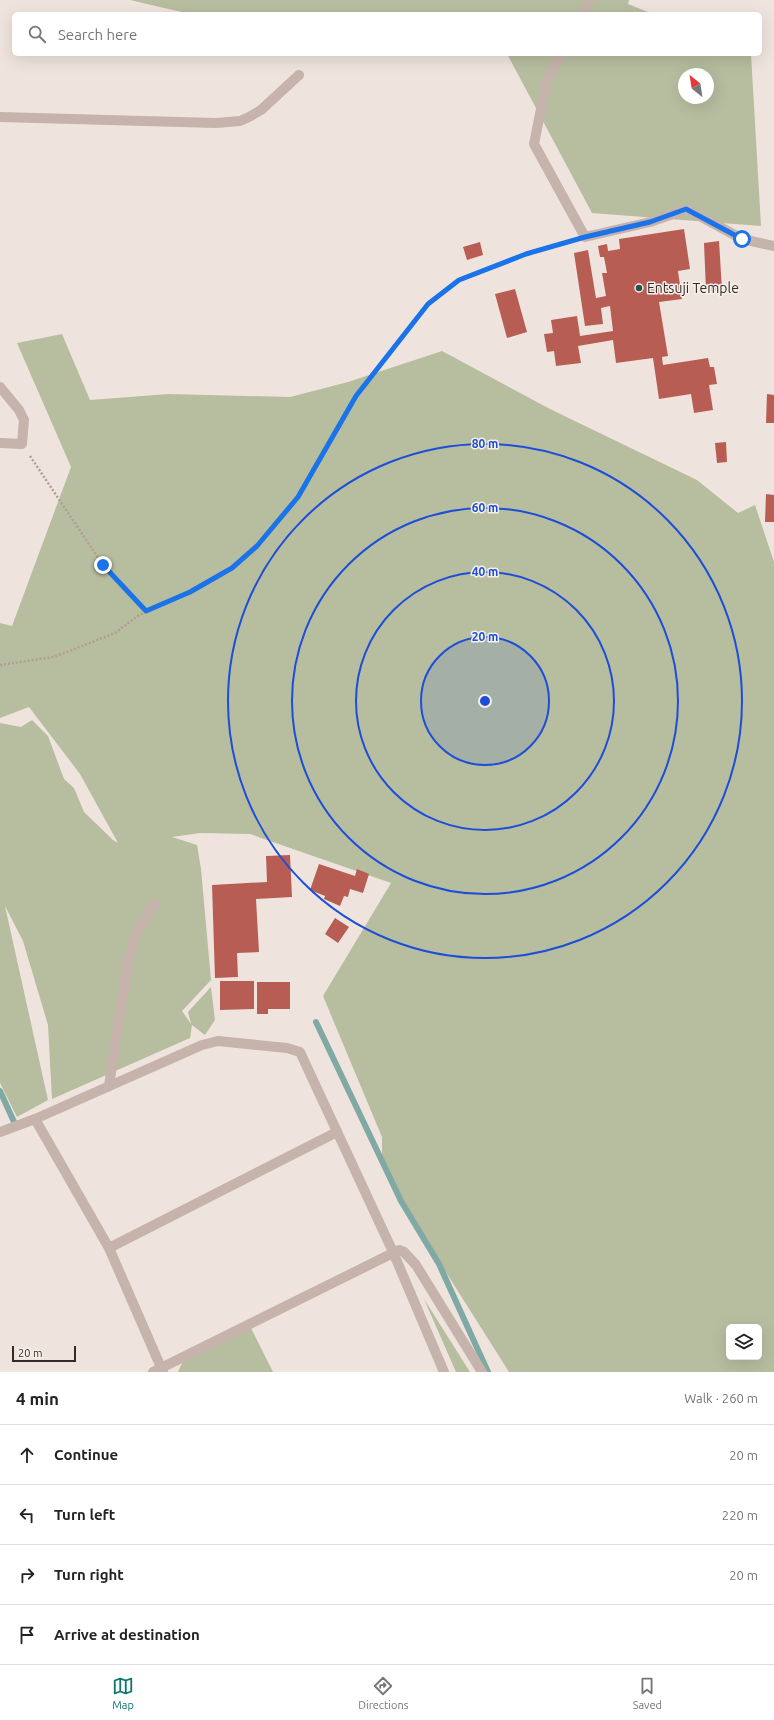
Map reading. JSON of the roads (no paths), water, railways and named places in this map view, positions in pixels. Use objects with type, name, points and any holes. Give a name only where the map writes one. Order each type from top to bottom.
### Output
[{"type":"street","points":[[583,12],[590,0]]},
{"type":"street","points":[[559,56],[547,79],[534,144],[585,237],[650,222],[686,209],[742,239],[774,246]]},
{"type":"street","points":[[0,117],[216,123],[240,121],[261,110],[298,75]]},
{"type":"street","points":[[0,387],[19,410],[24,420],[22,444],[0,443]]},
{"type":"street","points":[[109,1086],[128,960],[138,929],[155,904]]},
{"type":"street","points":[[0,1132],[35,1119],[202,1045],[218,1041],[287,1048],[300,1052],[393,1252],[444,1372]]},
{"type":"street","points":[[35,1119],[109,1248],[159,1371],[399,1250],[404,1252],[416,1265],[482,1372]]},
{"type":"street","points":[[109,1248],[338,1132]]},
{"type":"waterway","points":[[316,1022],[401,1201],[439,1264],[488,1372]]},
{"type":"waterway","points":[[0,1091],[15,1124]]},
{"type":"place","name":"Entsuji Temple","points":[[639,288]]}]
